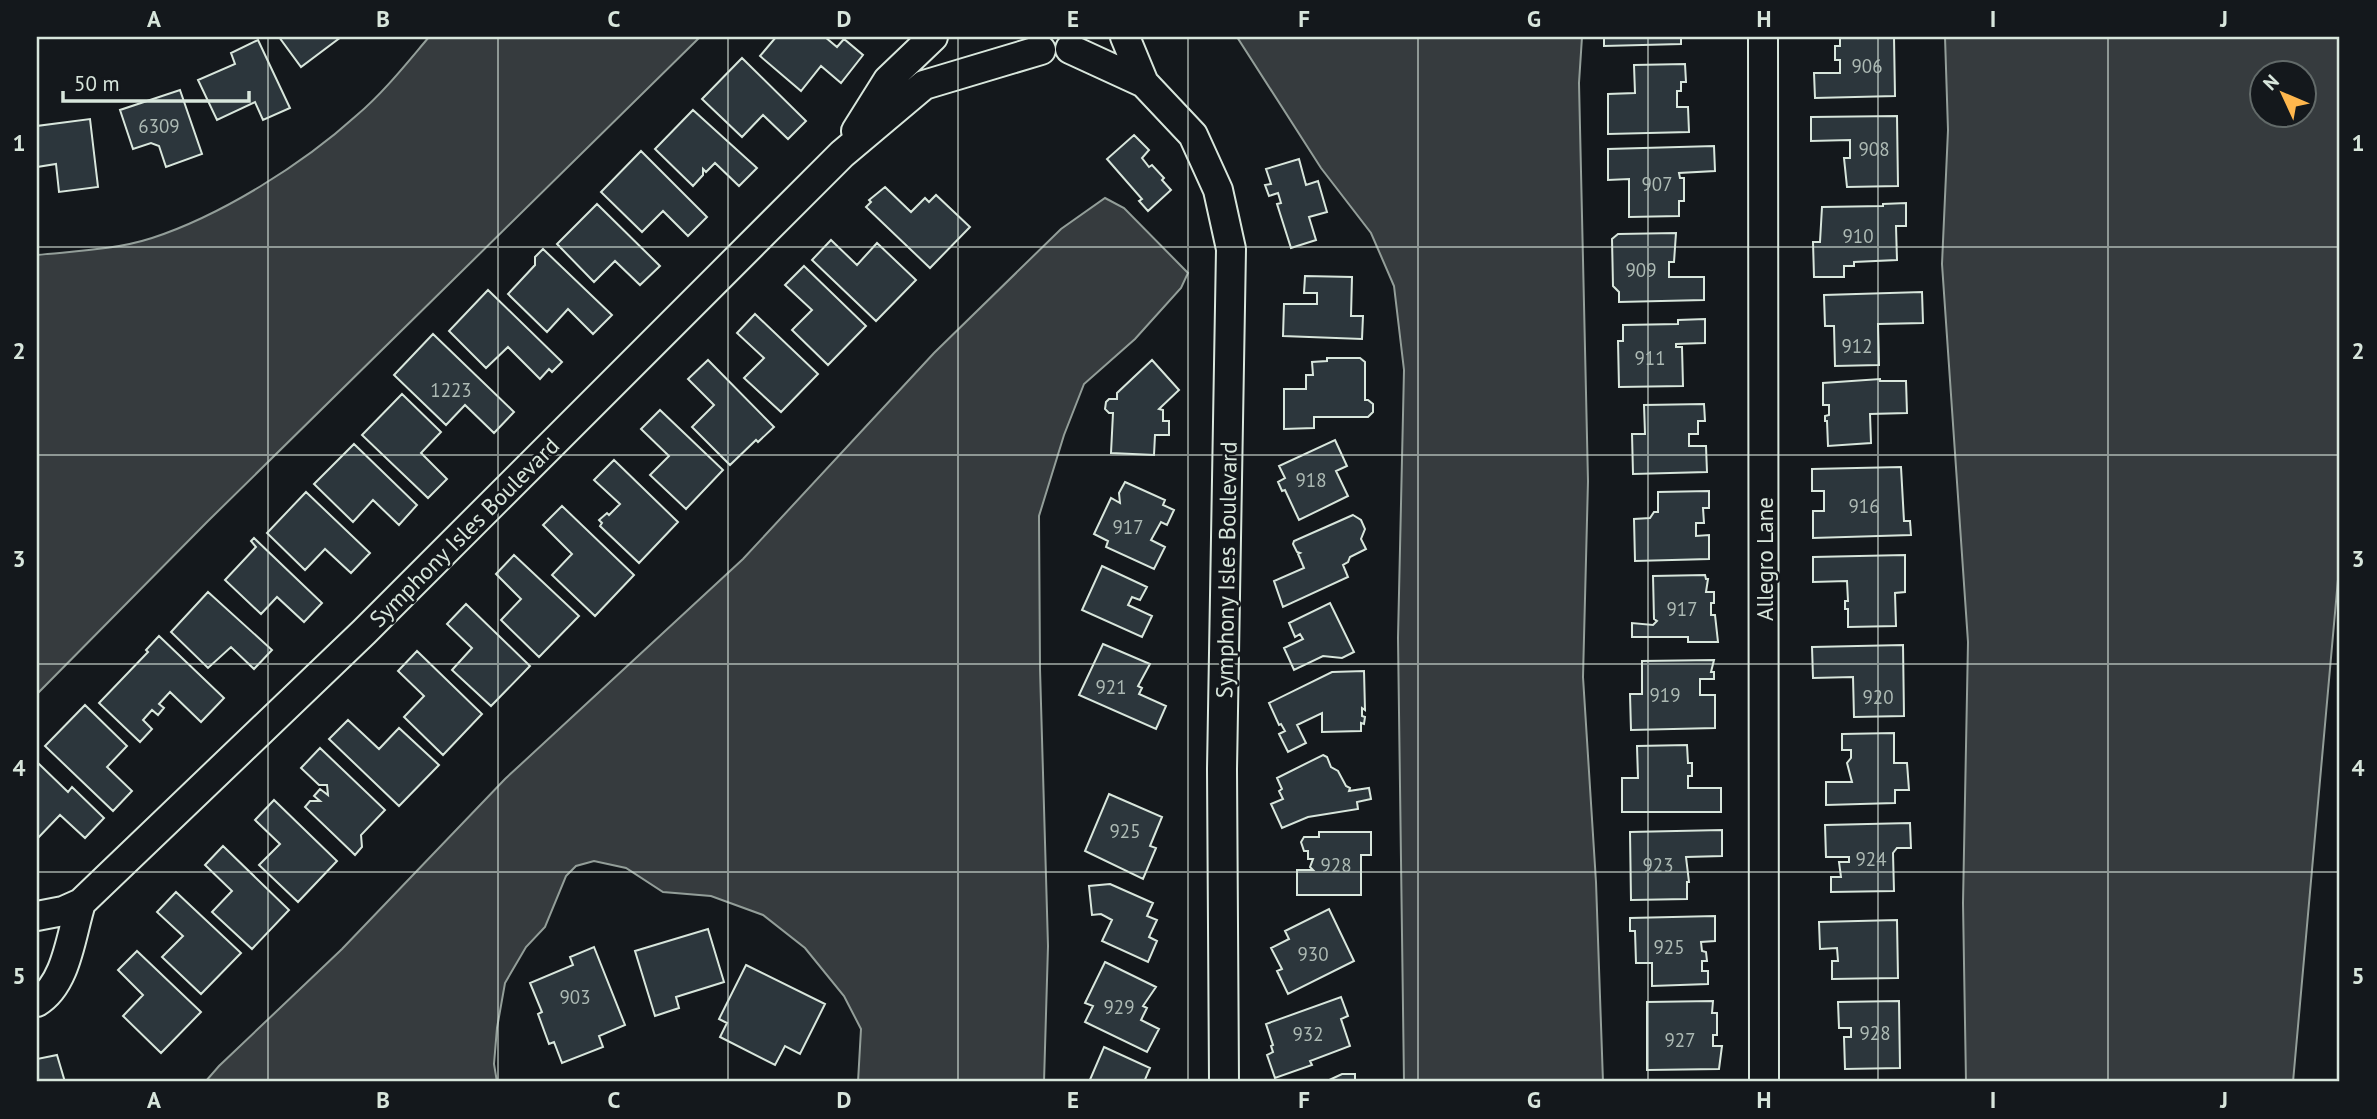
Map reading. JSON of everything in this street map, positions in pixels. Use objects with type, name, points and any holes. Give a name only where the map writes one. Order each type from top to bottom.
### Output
[{"type":"street","name":"Symphony Isles Boulevard","points":[[842,154],[888,80],[933,37]]},
{"type":"street","name":"Symphony Isles Boulevard","points":[[1125,37],[1144,83]]},
{"type":"street","name":"Allegro Lane","points":[[1763,37],[1764,1082]]},
{"type":"street","name":"Symphony Isles Boulevard","points":[[37,916],[63,912],[81,904],[364,632],[842,154],[924,85],[1030,43],[1082,43],[1144,83],[1193,135],[1218,190],[1231,249],[1222,769],[1224,1082]]},
{"type":"street","name":"Symphony Isles Boulevard","points":[[37,1002],[45,997],[58,978],[81,904]]},
{"type":"shaded area","points":[[429,37],[700,37],[207,522],[37,694],[37,255],[138,242],[179,228],[233,202],[287,169],[336,133],[376,97]]},
{"type":"shaded area","points":[[1237,37],[1582,37],[1579,83],[1588,481],[1583,677],[1596,882],[1603,1082],[1404,1082],[1398,638],[1404,370],[1394,286],[1371,233],[1321,168]]},
{"type":"shaded area","points":[[1945,37],[2340,37],[2340,557],[2293,1082],[1966,1082],[1963,903],[1968,642],[1942,264],[1948,130]]},
{"type":"shaded area","points":[[1105,198],[1124,208],[1188,273],[1181,288],[1135,339],[1084,384],[1064,435],[1039,516],[1040,669],[1048,946],[1044,1082],[858,1082],[861,1029],[844,996],[805,948],[763,915],[711,896],[663,892],[626,868],[594,861],[576,866],[566,876],[545,927],[526,947],[505,983],[494,1064],[497,1082],[205,1082],[342,949],[505,779],[743,559],[934,353],[1061,229]]},
{"type":"building","points":[[279,37],[341,37],[301,67]]},
{"type":"building","points":[[776,37],[825,37],[837,47],[844,39],[863,55],[841,83],[821,66],[801,91],[760,56]]},
{"type":"building","points":[[1604,37],[1681,37],[1681,44],[1604,46]]},
{"type":"building","points":[[1840,37],[1894,37],[1895,96],[1815,98],[1814,73],[1840,73],[1840,60],[1835,60],[1835,46],[1840,46]]},
{"type":"building","points":[[258,40],[290,108],[263,120],[255,102],[217,120],[198,80],[235,64],[231,53]]},
{"type":"building","points":[[742,58],[806,121],[788,139],[763,115],[742,137],[702,99]]},
{"type":"building","points":[[1685,64],[1686,82],[1681,82],[1681,91],[1677,91],[1677,107],[1688,107],[1689,132],[1608,134],[1608,94],[1635,93],[1634,65]]},
{"type":"building","points":[[180,90],[202,154],[166,167],[159,146],[151,143],[133,149],[120,110]]},
{"type":"building","points":[[693,110],[757,168],[739,186],[715,163],[706,172],[703,169],[703,175],[693,186],[655,149]]},
{"type":"building","points":[[1897,116],[1898,186],[1847,187],[1844,158],[1850,158],[1850,140],[1811,141],[1811,117]]},
{"type":"building","points":[[90,119],[98,187],[59,192],[56,164],[37,167],[37,126]]},
{"type":"building","points":[[1134,135],[1149,150],[1142,158],[1164,178],[1162,180],[1171,190],[1148,211],[1139,201],[1142,199],[1107,159]]},
{"type":"building","points":[[1714,146],[1715,171],[1679,173],[1680,178],[1684,178],[1684,201],[1679,201],[1679,216],[1629,217],[1629,179],[1608,180],[1608,149]]},
{"type":"building","points":[[641,151],[707,217],[688,236],[663,211],[642,232],[601,192]]},
{"type":"building","points":[[1299,159],[1306,185],[1318,181],[1327,212],[1309,217],[1316,240],[1291,248],[1277,204],[1281,203],[1278,193],[1269,196],[1265,185],[1271,184],[1266,169]]},
{"type":"building","points":[[885,187],[911,212],[925,198],[929,202],[936,195],[970,227],[930,268],[866,207],[871,202],[869,200]]},
{"type":"building","points":[[1906,203],[1906,226],[1896,226],[1897,260],[1854,262],[1854,266],[1844,266],[1844,277],[1814,277],[1813,242],[1820,242],[1822,207]]},
{"type":"building","points":[[597,204],[660,266],[640,285],[615,261],[594,282],[557,244]]},
{"type":"building","points":[[1676,233],[1674,262],[1669,262],[1669,277],[1704,277],[1704,300],[1619,302],[1619,292],[1613,286],[1612,239],[1618,234]]},
{"type":"building","points":[[831,240],[857,265],[877,243],[916,280],[876,321],[812,260]]},
{"type":"building","points":[[543,249],[612,315],[593,334],[568,309],[547,332],[508,294],[535,265],[535,257]]},
{"type":"building","points":[[804,266],[866,326],[828,365],[792,330],[812,310],[785,285]]},
{"type":"building","points":[[1305,276],[1352,277],[1351,316],[1363,316],[1362,339],[1283,336],[1284,304],[1317,304],[1317,293],[1304,293]]},
{"type":"building","points":[[488,290],[562,362],[552,372],[549,369],[540,379],[508,347],[486,368],[449,331]]},
{"type":"building","points":[[1922,292],[1923,323],[1878,324],[1879,365],[1835,366],[1834,326],[1825,326],[1824,295]]},
{"type":"building","points":[[755,314],[818,374],[781,412],[744,378],[764,358],[737,333]]},
{"type":"building","points":[[1705,319],[1705,343],[1676,344],[1676,347],[1682,347],[1683,386],[1619,387],[1618,341],[1623,341],[1623,325],[1678,324],[1678,320]]},
{"type":"building","points":[[433,334],[514,412],[494,433],[465,405],[446,425],[394,375]]},
{"type":"building","points":[[1327,358],[1360,358],[1365,362],[1365,400],[1373,404],[1373,412],[1368,417],[1314,417],[1314,428],[1284,429],[1284,389],[1306,389],[1306,375],[1313,375],[1312,362],[1327,361]]},
{"type":"building","points":[[708,360],[774,427],[730,465],[692,427],[714,405],[688,379]]},
{"type":"building","points":[[1152,360],[1179,390],[1159,409],[1163,410],[1163,421],[1169,421],[1169,435],[1155,435],[1154,455],[1111,453],[1113,413],[1105,409],[1106,402],[1109,399],[1117,399],[1117,393]]},
{"type":"building","points":[[1880,379],[1906,381],[1907,413],[1870,414],[1871,443],[1828,446],[1825,416],[1829,415],[1829,405],[1823,405],[1823,383]]},
{"type":"building","points":[[402,394],[441,432],[421,453],[447,479],[428,498],[362,435]]},
{"type":"building","points":[[1704,404],[1705,421],[1698,421],[1698,434],[1689,434],[1689,446],[1706,446],[1707,472],[1633,474],[1632,434],[1645,434],[1644,405]]},
{"type":"building","points":[[660,410],[723,470],[686,509],[650,475],[669,456],[641,429]]},
{"type":"building","points":[[1335,440],[1347,466],[1336,471],[1348,496],[1299,520],[1285,490],[1282,491],[1278,482],[1285,478],[1279,466]]},
{"type":"building","points":[[354,444],[417,505],[399,525],[373,500],[353,522],[314,484]]},
{"type":"building","points":[[614,460],[678,522],[639,563],[600,526],[602,523],[599,520],[620,504],[594,480]]},
{"type":"building","points":[[1901,467],[1904,521],[1910,521],[1911,535],[1813,538],[1813,511],[1824,511],[1824,491],[1812,491],[1812,469]]},
{"type":"building","points":[[1125,482],[1165,500],[1163,505],[1174,510],[1167,525],[1161,522],[1151,540],[1165,547],[1154,569],[1106,547],[1108,541],[1094,534],[1111,498],[1120,503],[1119,493]]},
{"type":"building","points":[[1709,491],[1709,508],[1703,508],[1704,523],[1696,523],[1696,536],[1709,535],[1709,559],[1635,561],[1634,519],[1650,518],[1654,512],[1658,512],[1658,492]]},
{"type":"building","points":[[306,492],[370,553],[351,573],[325,549],[305,570],[267,533]]},
{"type":"building","points":[[562,506],[634,575],[595,616],[552,575],[572,554],[543,525]]},
{"type":"building","points":[[1353,515],[1361,520],[1365,529],[1361,539],[1366,549],[1350,557],[1343,565],[1348,577],[1283,607],[1274,581],[1304,568],[1294,541]]},
{"type":"building","points":[[254,538],[322,603],[304,622],[277,597],[261,614],[225,580],[256,547],[251,541]]},
{"type":"building","points":[[514,555],[579,616],[539,657],[501,620],[521,599],[496,574]]},
{"type":"building","points":[[1905,555],[1905,592],[1895,593],[1896,626],[1848,627],[1848,609],[1845,609],[1845,601],[1848,601],[1847,581],[1813,582],[1813,557]]},
{"type":"building","points":[[1102,566],[1147,587],[1140,600],[1132,597],[1128,605],[1152,616],[1142,637],[1082,610]]},
{"type":"building","points":[[1705,575],[1708,579],[1706,592],[1714,592],[1711,615],[1715,615],[1718,642],[1688,642],[1688,637],[1632,637],[1632,623],[1653,625],[1657,621],[1654,619],[1653,576]]},
{"type":"building","points":[[208,592],[272,650],[254,669],[231,647],[208,668],[171,632]]},
{"type":"building","points":[[1330,603],[1354,652],[1342,658],[1323,656],[1294,670],[1284,648],[1303,639],[1300,634],[1295,637],[1289,623]]},
{"type":"building","points":[[466,604],[530,666],[491,706],[452,670],[472,648],[447,624]]},
{"type":"building","points":[[159,636],[224,698],[201,722],[170,692],[159,704],[164,708],[158,715],[152,710],[143,720],[152,729],[140,742],[99,703],[148,652],[146,650]]},
{"type":"building","points":[[1103,644],[1150,664],[1138,686],[1142,688],[1139,694],[1166,706],[1156,729],[1079,695]]},
{"type":"building","points":[[1903,645],[1904,716],[1854,717],[1853,677],[1813,678],[1812,647]]},
{"type":"building","points":[[417,651],[482,714],[443,755],[404,717],[424,696],[398,671]]},
{"type":"building","points":[[1714,660],[1711,672],[1714,672],[1714,679],[1700,679],[1700,695],[1715,695],[1715,728],[1631,730],[1630,694],[1642,694],[1642,661]]},
{"type":"building","points":[[1364,671],[1365,710],[1362,708],[1362,716],[1365,717],[1364,724],[1361,723],[1361,731],[1322,732],[1322,713],[1297,725],[1306,743],[1288,752],[1279,734],[1285,731],[1281,724],[1279,725],[1269,703],[1332,672]]},
{"type":"building","points":[[85,705],[127,746],[107,767],[132,791],[113,811],[45,746]]},
{"type":"building","points":[[348,720],[379,749],[399,728],[439,765],[399,806],[329,739]]},
{"type":"building","points":[[1894,733],[1894,763],[1907,763],[1909,790],[1895,790],[1895,803],[1826,805],[1826,782],[1852,782],[1847,763],[1851,758],[1851,750],[1842,750],[1842,734]]},
{"type":"building","points":[[1687,745],[1688,763],[1692,763],[1688,788],[1721,788],[1721,812],[1622,812],[1622,778],[1638,778],[1637,746]]},
{"type":"building","points":[[320,748],[385,810],[361,835],[362,847],[355,855],[305,807],[310,801],[320,801],[314,796],[320,789],[328,795],[327,785],[319,785],[301,768]]},
{"type":"building","points":[[1323,755],[1327,757],[1331,767],[1338,771],[1346,786],[1350,788],[1349,791],[1369,788],[1371,799],[1357,802],[1358,809],[1308,817],[1282,828],[1271,804],[1283,799],[1277,778]]},
{"type":"building","points":[[37,762],[68,792],[72,787],[104,818],[85,838],[60,815],[37,839]]},
{"type":"building","points":[[1109,794],[1162,817],[1150,846],[1156,848],[1143,879],[1085,851]]},
{"type":"building","points":[[274,800],[337,861],[298,902],[259,865],[280,844],[255,820]]},
{"type":"building","points":[[1910,823],[1911,848],[1897,848],[1893,853],[1894,891],[1831,892],[1831,877],[1841,877],[1839,862],[1849,862],[1849,857],[1826,857],[1825,825]]},
{"type":"building","points":[[1722,830],[1722,856],[1686,857],[1689,882],[1687,899],[1631,900],[1630,832]]},
{"type":"building","points":[[1319,832],[1371,832],[1371,855],[1361,855],[1361,895],[1297,895],[1297,870],[1313,870],[1310,867],[1313,859],[1308,859],[1308,851],[1304,851],[1301,842],[1304,837],[1319,837]]},
{"type":"building","points":[[223,846],[289,910],[252,949],[212,912],[232,891],[205,865]]},
{"type":"building","points":[[1110,884],[1153,903],[1147,916],[1157,920],[1149,937],[1157,941],[1148,962],[1102,941],[1112,920],[1101,914],[1092,915],[1089,886]]},
{"type":"building","points":[[176,892],[241,953],[201,994],[162,957],[183,936],[157,912]]},
{"type":"building","points":[[1329,909],[1354,961],[1288,994],[1277,971],[1282,969],[1271,948],[1289,939],[1285,931]]},
{"type":"building","points":[[1715,916],[1715,941],[1701,942],[1707,961],[1702,961],[1702,971],[1708,971],[1708,984],[1652,986],[1652,963],[1636,963],[1635,931],[1630,931],[1630,918]]},
{"type":"building","points":[[1897,920],[1898,978],[1832,979],[1832,961],[1838,961],[1837,948],[1820,949],[1819,922]]},
{"type":"building","points":[[708,929],[724,982],[676,997],[679,1008],[655,1016],[635,951]]},
{"type":"building","points":[[594,947],[625,1025],[599,1036],[603,1047],[562,1063],[554,1042],[549,1044],[538,1014],[542,1012],[530,983],[573,965],[570,957]]},
{"type":"building","points":[[137,951],[201,1012],[161,1053],[123,1016],[143,995],[118,970]]},
{"type":"building","points":[[1105,962],[1156,987],[1143,1006],[1147,1008],[1141,1020],[1159,1029],[1147,1052],[1085,1022],[1093,1006],[1085,1003]]},
{"type":"building","points":[[746,965],[825,1004],[800,1054],[785,1046],[775,1065],[720,1037],[727,1023],[719,1019]]},
{"type":"building","points":[[1341,997],[1348,1016],[1341,1019],[1350,1046],[1310,1061],[1312,1065],[1275,1078],[1267,1055],[1273,1052],[1273,1045],[1266,1024]]},
{"type":"building","points":[[1713,1001],[1712,1013],[1717,1013],[1717,1035],[1713,1035],[1713,1046],[1722,1046],[1719,1069],[1647,1070],[1647,1002]]},
{"type":"building","points":[[1899,1001],[1900,1068],[1845,1069],[1844,1037],[1851,1037],[1851,1028],[1839,1028],[1838,1002]]},
{"type":"building","points":[[1104,1047],[1150,1068],[1144,1082],[1089,1082]]},
{"type":"building","points":[[57,1055],[65,1082],[37,1082],[37,1059]]},
{"type":"building","points":[[1342,1074],[1355,1074],[1355,1082],[1325,1082]]}]
